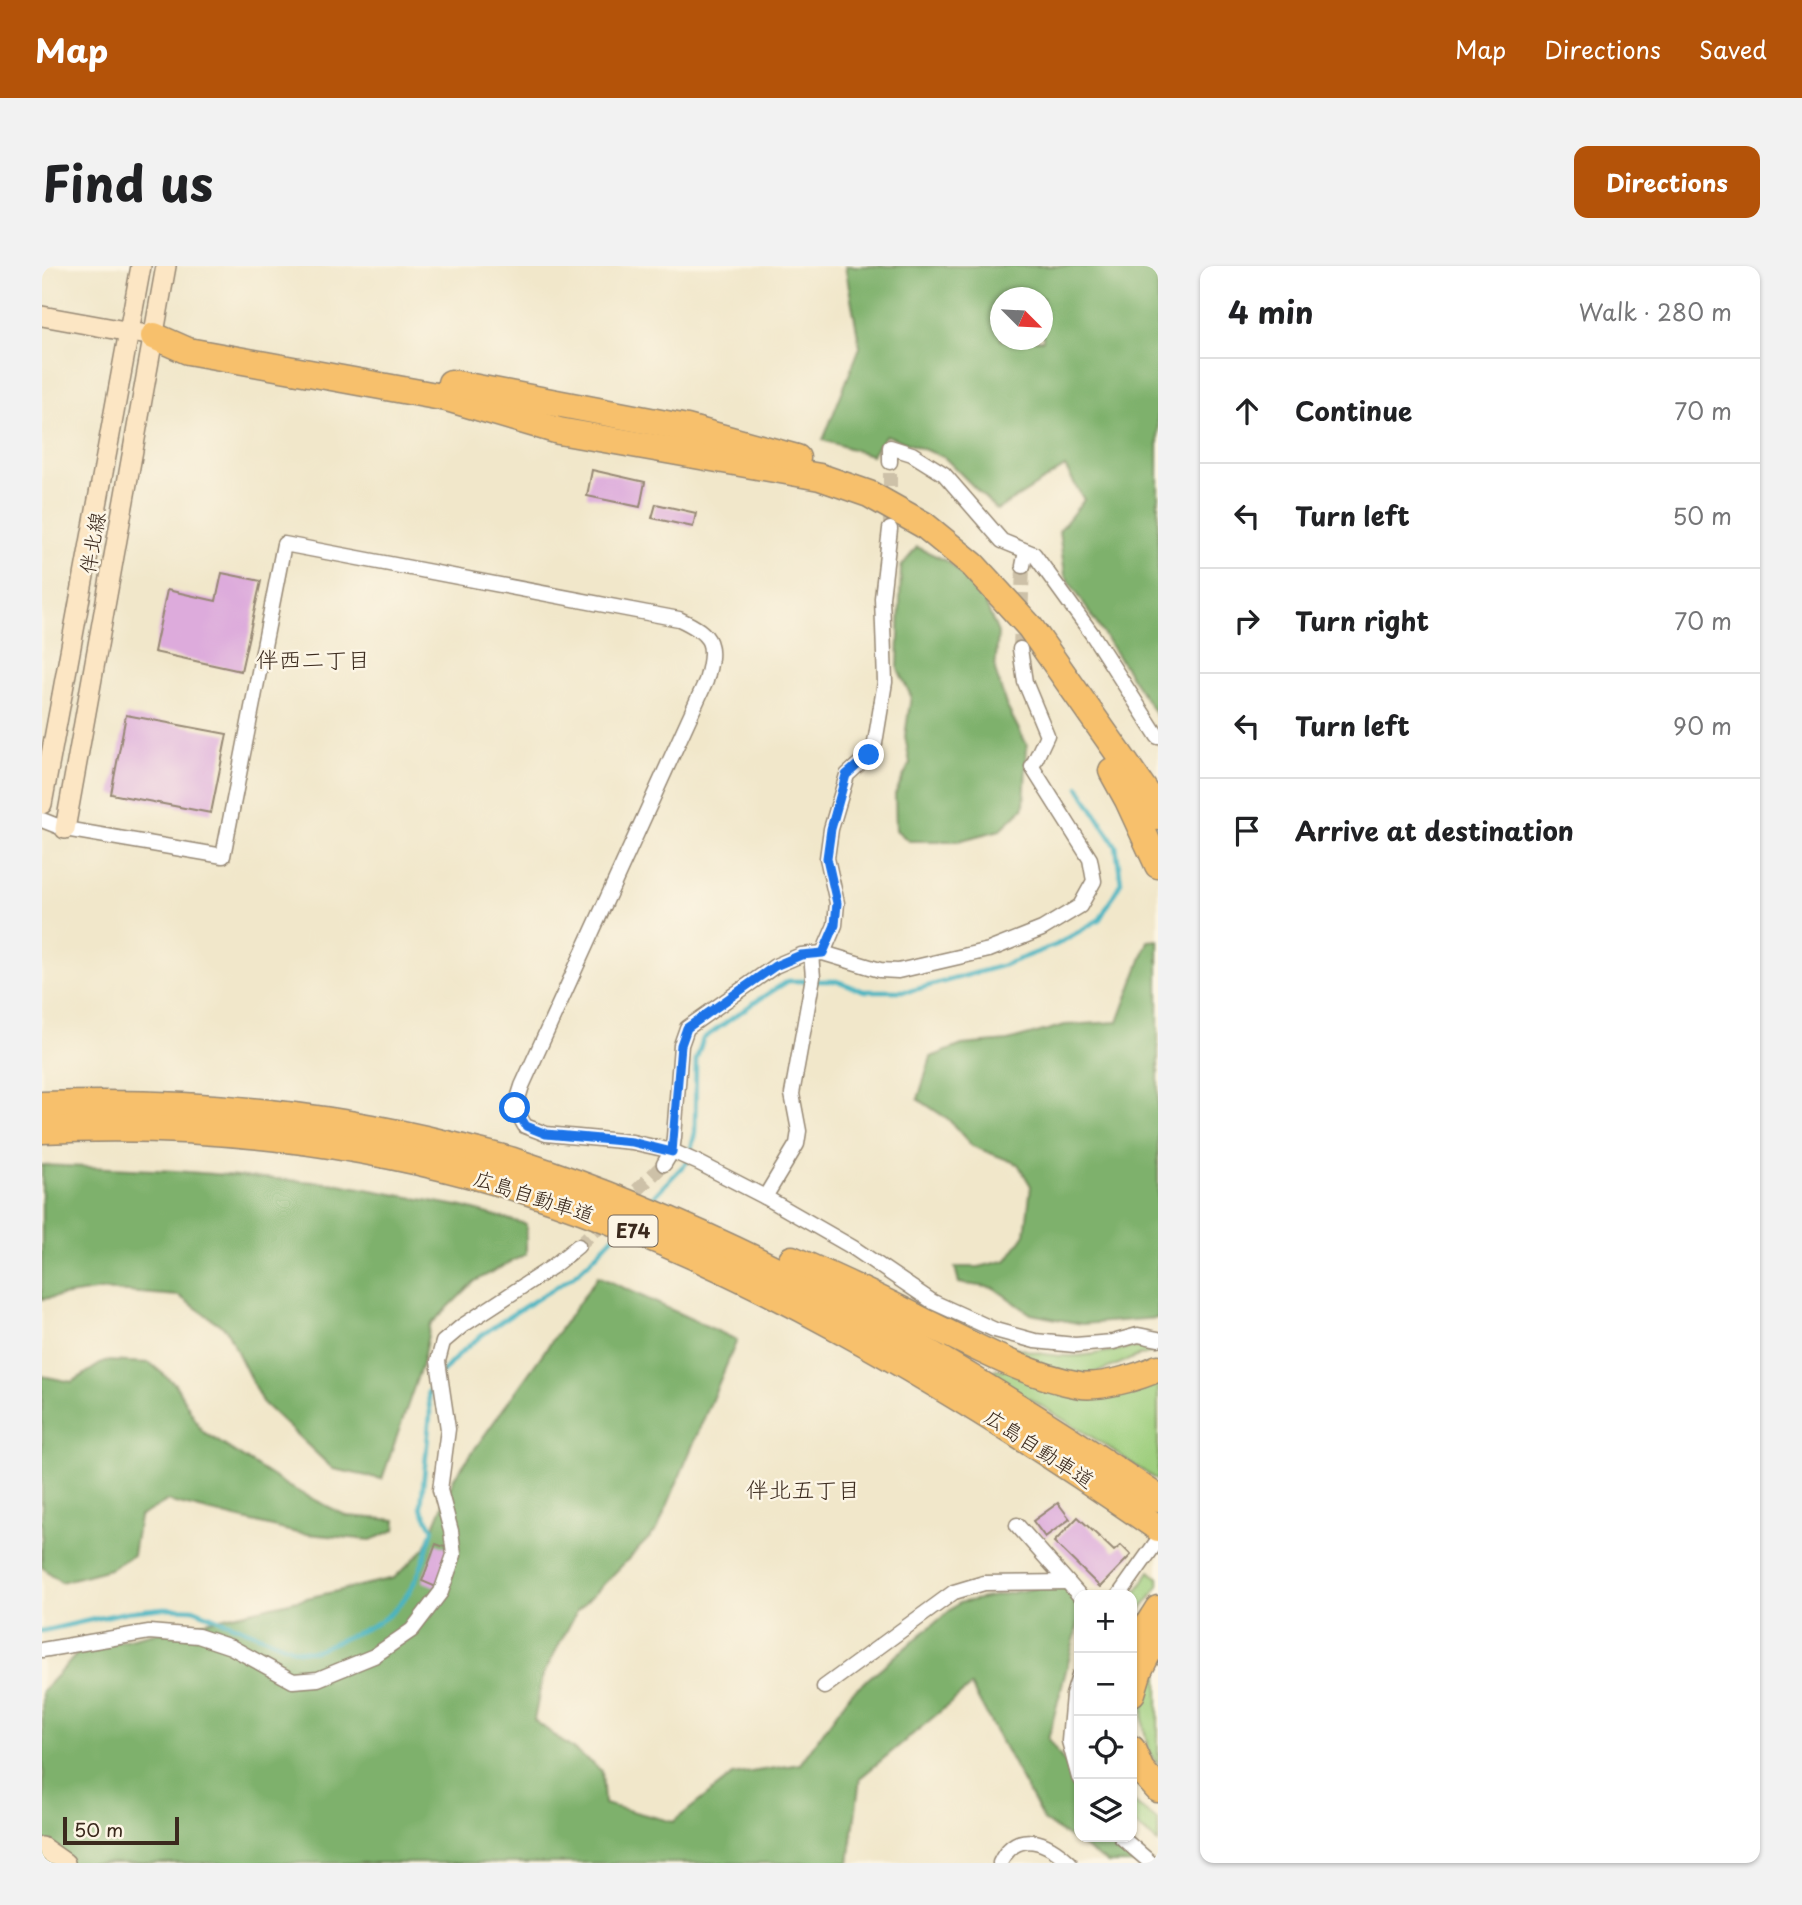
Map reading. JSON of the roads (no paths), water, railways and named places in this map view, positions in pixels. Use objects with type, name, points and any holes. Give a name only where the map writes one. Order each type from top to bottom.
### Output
[{"type":"highway","points":[[142,334],[190,332],[687,428],[820,464],[875,483],[933,516],[983,555],[1042,619],[1158,786]]},
{"type":"highway","points":[[142,334],[188,351],[447,398],[559,431],[820,477],[869,494],[924,525],[973,565],[1025,638],[1145,791],[1158,817]]},
{"type":"highway","points":[[1025,638],[1128,800],[1158,865]]},
{"type":"highway","name":"広島自動車道","points":[[42,1105],[97,1103],[207,1107],[309,1117],[411,1135],[500,1157],[612,1195],[811,1287],[896,1333],[992,1390],[1158,1498]]},
{"type":"highway","name":"広島自動車道","points":[[42,1130],[95,1127],[205,1130],[306,1141],[406,1160],[504,1184],[600,1217],[707,1263],[802,1309],[889,1356],[1090,1481],[1158,1528]]},
{"type":"highway","points":[[612,1195],[790,1258],[863,1290],[993,1357],[1036,1373],[1083,1386],[1137,1378],[1158,1368]]},
{"type":"highway","points":[[1090,1481],[1158,1538]]},
{"type":"highway","points":[[1137,1643],[1158,1609]]},
{"type":"highway","points":[[1137,1677],[1158,1633]]},
{"type":"highway","points":[[1137,1761],[1141,1770],[1158,1789]]},
{"type":"highway","points":[[1137,1790],[1158,1810]]},
{"type":"street","name":"伴北線","points":[[65,829],[142,334],[141,266]]},
{"type":"street","name":"伴北線","points":[[42,804],[142,334],[166,266]]},
{"type":"street","points":[[42,316],[142,334]]},
{"type":"street","points":[[890,462],[890,447],[912,454],[944,474],[1002,541],[1034,554],[1092,634],[1158,737]]},
{"type":"street","points":[[765,1197],[797,1144],[799,1131],[792,1094],[817,953],[835,925],[837,903],[827,858],[831,829],[846,775],[869,755],[875,743],[884,682],[881,598],[890,528]]},
{"type":"street","points":[[42,820],[65,829],[223,856],[284,544],[679,619],[698,628],[710,640],[713,656],[706,681],[522,1086],[515,1108],[526,1126],[546,1134],[632,1142],[765,1197],[852,1247],[933,1302],[995,1330],[1035,1341],[1075,1345],[1113,1342],[1138,1335],[1158,1339]]},
{"type":"street","points":[[1023,566],[1026,551]]},
{"type":"street","points":[[668,1158],[681,1045],[687,1028],[775,966],[801,955],[817,953],[880,970],[898,971],[989,950],[1042,929],[1080,906],[1094,881],[1090,859],[1031,767],[1047,735],[1025,682],[1025,638]]},
{"type":"street","points":[[42,1650],[149,1632],[198,1636],[231,1647],[293,1681],[318,1679],[374,1656],[412,1630],[441,1592],[454,1555],[451,1531],[440,1490],[448,1429],[438,1361],[443,1342],[462,1326],[552,1268],[578,1246]]},
{"type":"street","points":[[1017,1525],[1074,1590]]},
{"type":"street","points":[[1122,1590],[1158,1538]]},
{"type":"street","points":[[824,1687],[954,1592],[984,1583],[1067,1582]]},
{"type":"street","points":[[1074,1692],[1069,1741],[1074,1760]]},
{"type":"street","points":[[1000,1863],[1007,1850],[1023,1842],[1035,1841],[1055,1849],[1070,1863]]},
{"type":"street","points":[[1127,1842],[1151,1863]]},
{"type":"street","points":[[42,1847],[65,1863]]},
{"type":"waterway","points":[[649,1201],[688,1161],[695,1133],[696,1060],[703,1039],[788,981],[837,981],[864,991],[910,991],[1001,966],[1056,945],[1100,919],[1121,882],[1116,846],[1079,787]]},
{"type":"waterway","points":[[443,1372],[487,1331],[579,1272],[616,1234]]},
{"type":"waterway","points":[[42,1631],[126,1612],[164,1608],[193,1609],[294,1649],[308,1651],[322,1648],[380,1621],[401,1603],[415,1581],[433,1529],[421,1507],[430,1414],[428,1392],[438,1379]]},
{"type":"tunnel","points":[[890,462],[890,529]]},
{"type":"tunnel","points":[[1020,649],[1023,566]]},
{"type":"tunnel","points":[[622,1205],[664,1164]]},
{"type":"tunnel","points":[[578,1246],[607,1219]]},
{"type":"district","name":"伴西二丁目","points":[[313,660]]},
{"type":"district","name":"伴北五丁目","points":[[803,1490]]}]
